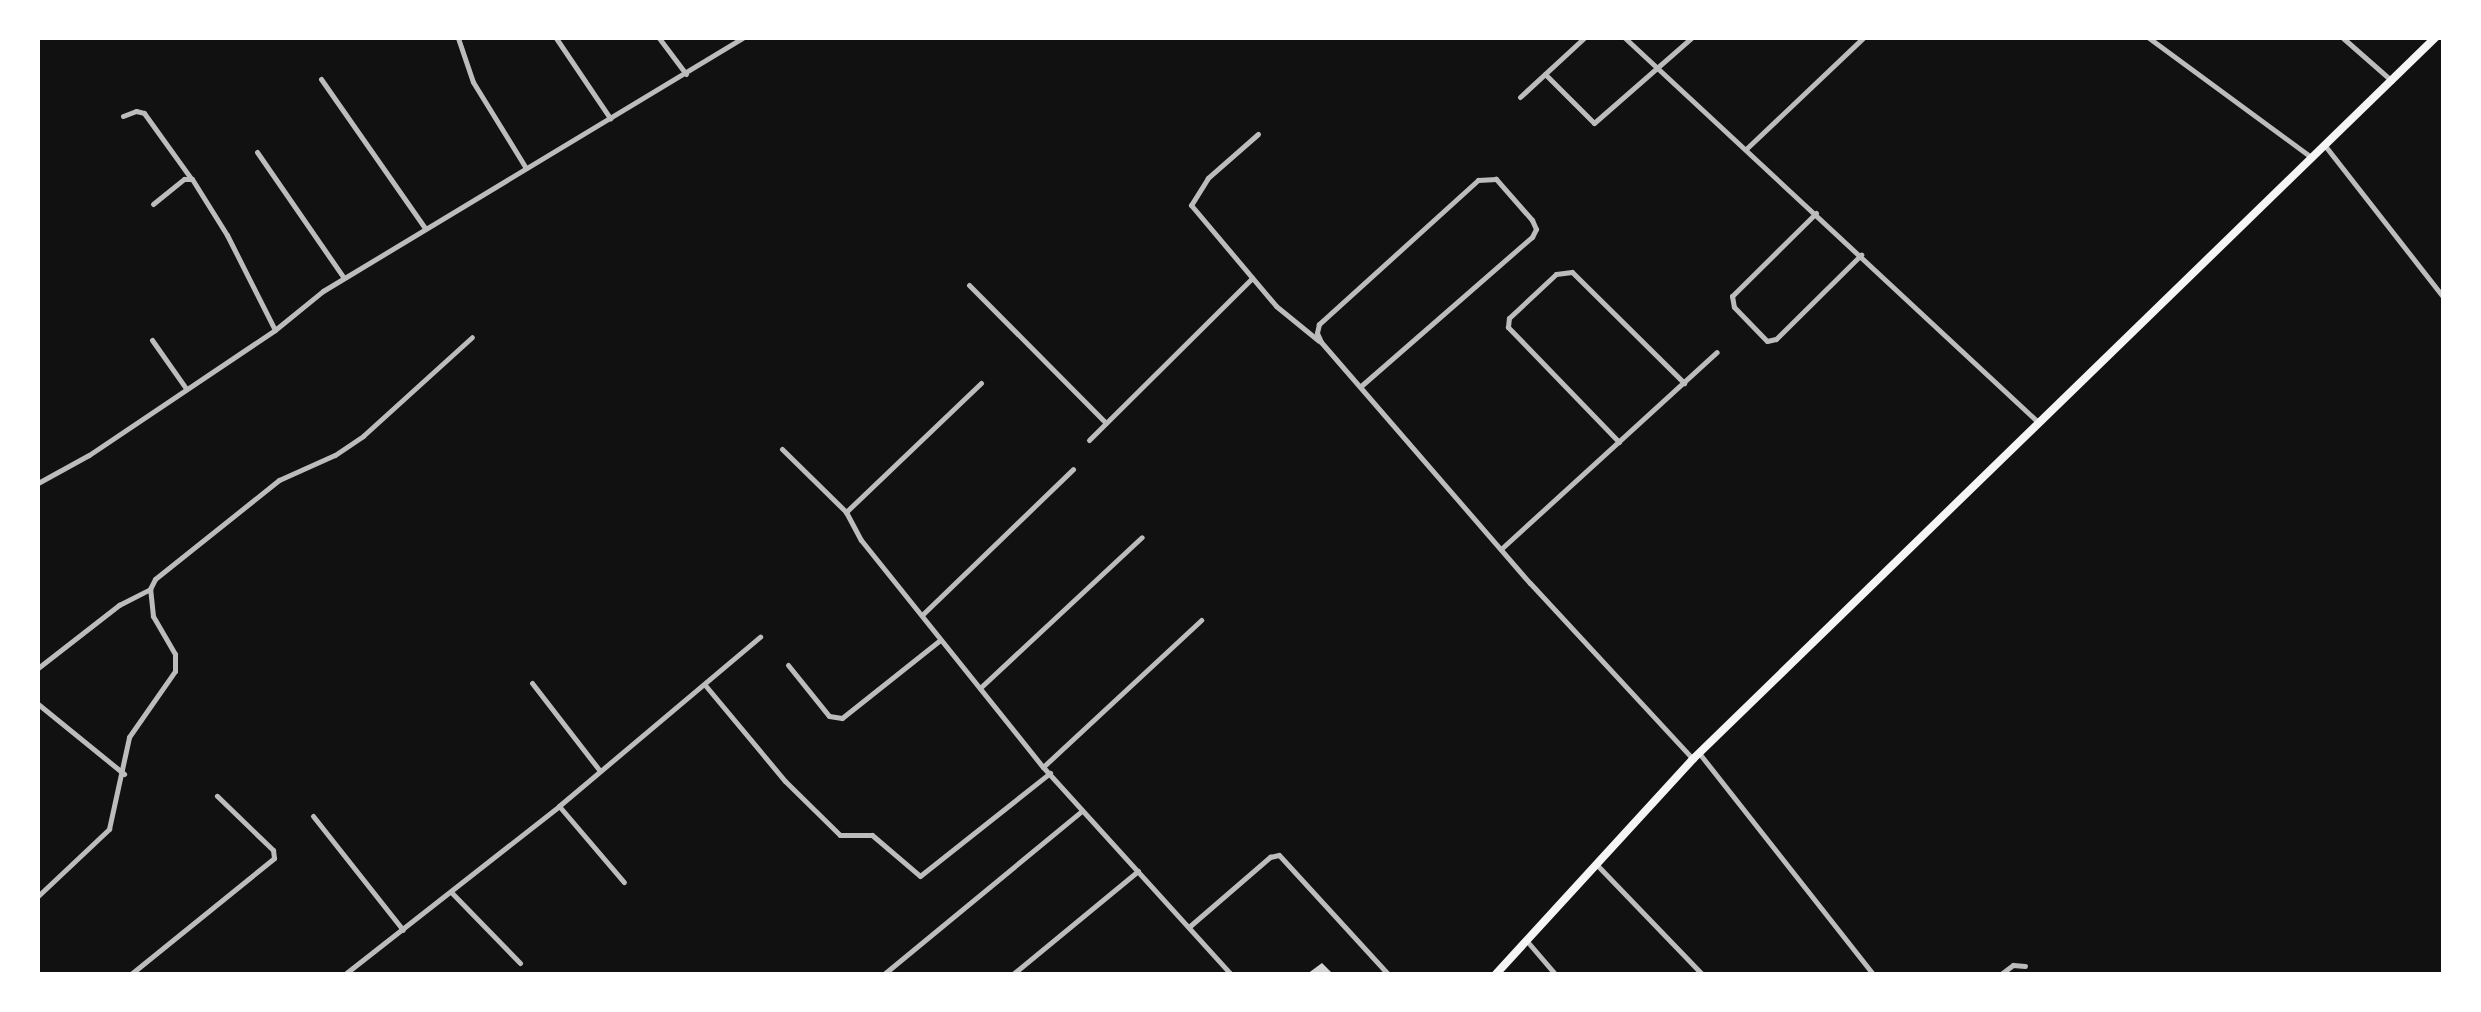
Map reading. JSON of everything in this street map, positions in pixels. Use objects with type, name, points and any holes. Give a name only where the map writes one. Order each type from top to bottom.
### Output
[{"type":"main road","points":[[1496,974],[1696,756],[2435,38]]},
{"type":"street","points":[[458,38],[473,82],[526,168]]},
{"type":"street","points":[[556,38],[610,118]]},
{"type":"street","points":[[659,38],[686,74]]},
{"type":"street","points":[[38,481],[89,454],[276,330],[344,278],[743,38]]},
{"type":"street","points":[[1520,97],[1584,38]]},
{"type":"street","points":[[1626,38],[2038,422]]},
{"type":"street","points":[[1545,74],[1594,123],[1691,38]]},
{"type":"street","points":[[1746,149],[1864,38]]},
{"type":"street","points":[[2148,38],[2313,158]]},
{"type":"street","points":[[2343,38],[2392,81]]},
{"type":"street","points":[[320,79],[425,228]]},
{"type":"street","points":[[123,116],[136,110],[149,117],[227,235],[276,330]]},
{"type":"street","points":[[1258,134],[1208,178],[1192,205],[1294,324],[1321,342],[1502,550],[1696,756],[1873,974]]},
{"type":"street","points":[[2326,146],[2444,298]]},
{"type":"street","points":[[256,152],[344,278]]},
{"type":"street","points":[[152,204],[184,178],[192,180]]},
{"type":"street","points":[[1321,342],[1320,324],[1478,180],[1496,179],[1532,220],[1536,229],[1532,236],[1361,386]]},
{"type":"street","points":[[1816,213],[1732,296],[1734,307],[1766,341],[1776,339],[1861,255]]},
{"type":"street","points":[[1619,442],[1508,327],[1509,318],[1556,274],[1572,272],[1684,383]]},
{"type":"street","points":[[1089,440],[1252,278]]},
{"type":"street","points":[[969,285],[1106,423]]},
{"type":"street","points":[[38,668],[119,604],[150,589],[172,563],[279,480],[336,454],[363,436],[472,337]]},
{"type":"street","points":[[152,340],[185,387]]},
{"type":"street","points":[[1502,550],[1717,352]]},
{"type":"street","points":[[846,512],[982,383]]},
{"type":"street","points":[[782,449],[846,512],[862,540],[1043,766],[1232,974]]},
{"type":"street","points":[[922,616],[1074,469]]},
{"type":"street","points":[[980,688],[1142,537]]},
{"type":"street","points":[[38,896],[104,838],[114,818],[129,737],[175,671],[175,654],[152,616],[150,589]]},
{"type":"street","points":[[1043,766],[1202,620]]},
{"type":"street","points":[[345,974],[559,806],[760,637]]},
{"type":"street","points":[[788,665],[830,716],[842,718],[940,640]]},
{"type":"street","points":[[532,682],[600,771]]},
{"type":"street","points":[[705,686],[785,781],[840,836],[872,834],[920,876],[1050,773]]},
{"type":"street","points":[[38,704],[124,774]]},
{"type":"street","points":[[131,974],[274,858],[273,850],[216,796]]},
{"type":"street","points":[[559,806],[624,882]]},
{"type":"street","points":[[884,974],[1082,811]]},
{"type":"street","points":[[313,816],[403,930]]},
{"type":"street","points":[[1189,927],[1270,857],[1279,855],[1388,974]]},
{"type":"street","points":[[1595,862],[1702,974]]},
{"type":"street","points":[[1013,974],[1138,871]]},
{"type":"street","points":[[451,892],[520,962]]},
{"type":"street","points":[[1526,940],[1555,974]]},
{"type":"street","points":[[358,965],[366,974]]},
{"type":"street","points":[[2001,974],[2013,965],[2025,966]]},
{"type":"building","points":[[1322,963],[1333,974],[1307,974]]}]
